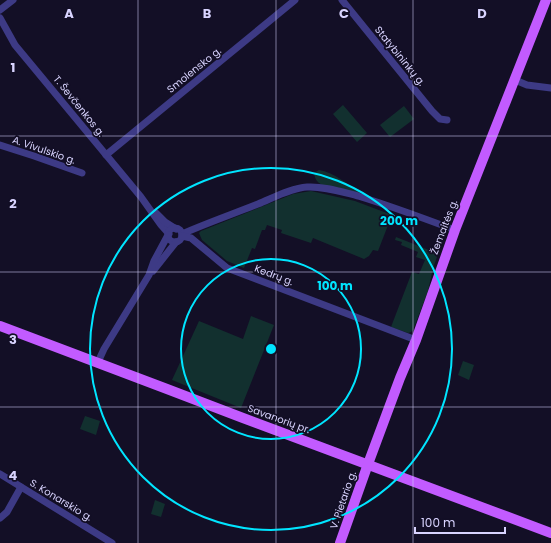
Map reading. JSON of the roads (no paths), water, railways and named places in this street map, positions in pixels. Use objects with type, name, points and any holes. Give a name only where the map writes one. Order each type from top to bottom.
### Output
[{"type":"main road","name":"Žemaitės g.","points":[[368,464],[400,378],[416,340],[455,230],[546,0]]},
{"type":"main road","name":"Savanorių pr.","points":[[0,326],[551,533]]},
{"type":"main road","name":"V. Pietario g.","points":[[340,543],[368,464]]},
{"type":"street","points":[[0,10],[14,0]]},
{"type":"street","name":"Smolensko g.","points":[[106,155],[295,0]]},
{"type":"street","name":"Statybininkų g.","points":[[342,0],[432,111],[440,119],[447,120]]},
{"type":"street","name":"T. Ševčenkos g.","points":[[0,18],[15,45],[148,205],[165,222],[180,232]]},
{"type":"street","points":[[515,80],[527,85],[551,88]]},
{"type":"street","name":"A. Vivulskio g.","points":[[0,145],[82,173]]},
{"type":"street","points":[[98,362],[104,349],[149,275],[154,261],[172,229],[180,232],[223,218],[293,190],[306,187],[319,187],[386,204],[455,230]]},
{"type":"street","name":"T. Ševčenkos g.","points":[[148,205],[161,225],[169,234]]},
{"type":"street","points":[[199,244],[196,238],[197,233],[205,224]]},
{"type":"street","points":[[149,275],[176,242],[181,239],[180,232]]},
{"type":"street","name":"Kedrų g.","points":[[180,232],[191,238],[228,268],[416,340]]},
{"type":"street","points":[[169,234],[171,241],[199,244]]},
{"type":"street","name":"S. Konarskio g.","points":[[0,474],[112,543]]},
{"type":"street","points":[[0,518],[7,512],[21,487]]}]
